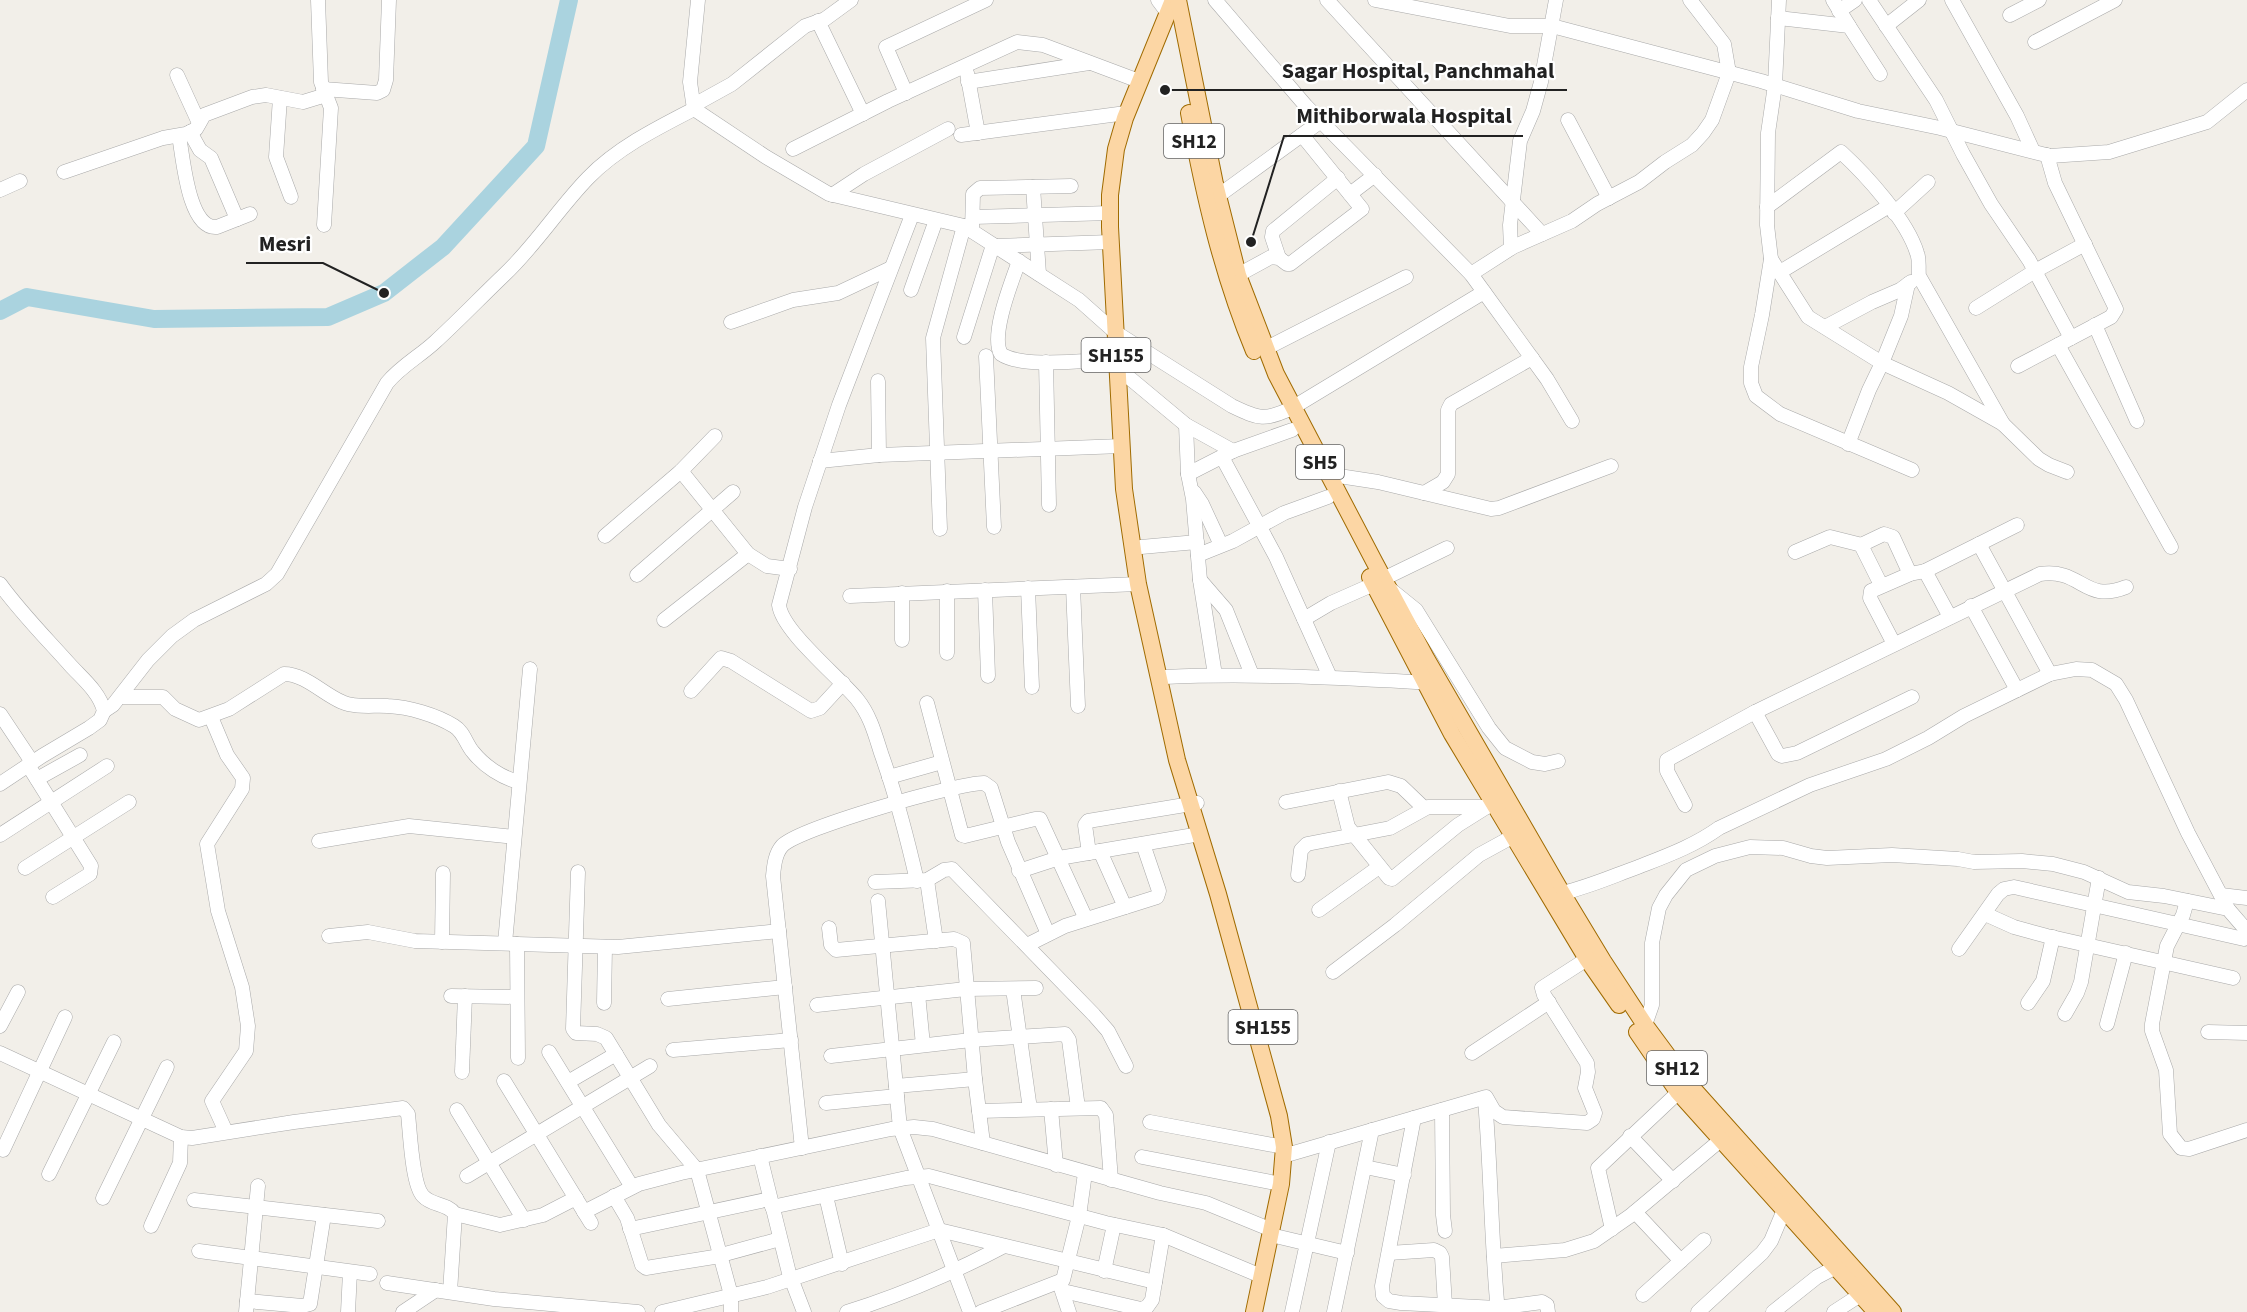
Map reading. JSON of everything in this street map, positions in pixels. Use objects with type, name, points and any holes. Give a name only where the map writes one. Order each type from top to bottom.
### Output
[{"type":"main road","name":"SH155","points":[[1171,8],[1126,113],[1116,149],[1110,195],[1111,242],[1119,335],[1126,375],[1132,472],[1141,548],[1166,677],[1171,718]]},
{"type":"main road","name":"SH155","points":[[1171,8],[1163,40],[1127,132],[1121,160],[1117,199],[1119,335],[1117,359],[1124,489],[1138,584],[1177,747],[1194,804],[1225,886],[1286,1119],[1287,1181],[1273,1233]]},
{"type":"main road","name":"SH5","points":[[1171,8],[1238,275],[1288,410],[1326,474],[1382,583],[1417,642]]},
{"type":"main road","name":"SH12","points":[[1171,8],[1197,153],[1218,250],[1239,313],[1261,368],[1288,410],[1292,430],[1328,497],[1382,583],[1395,622],[1434,683],[1466,726],[1497,799],[1562,893],[1683,1088],[1866,1291],[1893,1312]]},
{"type":"main road","name":"SH12","points":[[1417,642],[1434,683]]},
{"type":"main road","points":[[1434,683],[1452,734],[1497,799]]},
{"type":"main road","name":"SH155","points":[[1194,804],[1200,834],[1280,1116],[1287,1150],[1260,1312]]},
{"type":"main road","points":[[1519,833],[1587,959],[1683,1088]]},
{"type":"main road","points":[[1725,1136],[1784,1210],[1836,1267],[1866,1291],[1876,1312]]},
{"type":"main road","name":"SH155","points":[[1254,1312],[1269,1255]]},
{"type":"street","points":[[318,0],[321,82],[331,108],[324,225]]},
{"type":"street","points":[[64,172],[189,130],[204,116],[252,97],[266,95],[303,102],[325,92],[377,93],[383,90],[386,80],[389,0]]},
{"type":"street","points":[[698,0],[690,82],[694,107],[766,157],[832,195],[912,215],[970,225],[1034,215],[1110,213]]},
{"type":"street","points":[[0,784],[100,720],[104,711],[113,705],[148,660],[172,636],[194,620],[272,580],[310,519],[387,383],[396,372],[434,343],[519,261],[590,176],[639,140],[732,84],[805,26],[830,16],[851,0]]},
{"type":"street","points":[[906,93],[886,47],[986,0]]},
{"type":"street","points":[[1215,0],[1321,121],[1471,274],[1547,379],[1572,421]]},
{"type":"street","points":[[1327,0],[1542,234]]},
{"type":"street","points":[[1375,0],[1510,26],[1552,26],[1729,73],[1858,111],[1950,130],[2040,153],[2109,152],[2207,122],[2247,90]]},
{"type":"street","points":[[1511,248],[1510,225],[1520,141],[1539,90],[1556,0]]},
{"type":"street","points":[[1471,274],[1511,248],[1572,221],[1639,182],[1692,145],[1712,120],[1729,73],[1724,44],[1690,0]]},
{"type":"street","points":[[1779,0],[1775,86],[1768,133],[1767,207],[1771,259],[1751,367],[1751,383],[1756,396],[1780,414],[1912,470]]},
{"type":"street","points":[[1855,0],[1836,5],[1880,74]]},
{"type":"street","points":[[1869,0],[1936,100],[1991,204],[2035,271],[2071,338]]},
{"type":"street","points":[[1886,26],[1919,0]]},
{"type":"street","points":[[1952,0],[2040,153],[2116,309],[2111,317],[2018,366]]},
{"type":"street","points":[[2010,15],[2039,0]]},
{"type":"street","points":[[2034,42],[2099,4],[2115,0]]},
{"type":"street","points":[[1778,18],[1848,26]]},
{"type":"street","points":[[818,21],[863,114]]},
{"type":"street","points":[[793,149],[906,93],[1017,42],[1043,45],[1139,81]]},
{"type":"street","points":[[968,82],[1089,63]]},
{"type":"street","points":[[965,65],[978,133]]},
{"type":"street","points":[[177,75],[189,130],[189,193],[201,220],[206,226],[211,227],[244,216],[211,158],[200,150],[189,130]]},
{"type":"street","points":[[280,98],[276,157],[291,197]]},
{"type":"street","points":[[832,195],[864,174],[955,132],[978,133],[1126,113]]},
{"type":"street","points":[[1568,120],[1609,198]]},
{"type":"street","points":[[1218,196],[1321,121]]},
{"type":"street","points":[[1238,275],[1271,257],[1279,258],[1290,264],[1360,212],[1361,206],[1302,135]]},
{"type":"street","points":[[1767,207],[1841,152],[1865,174],[1891,209],[1918,254],[1913,280],[1901,316],[1848,444]]},
{"type":"street","points":[[1350,194],[1375,175]]},
{"type":"street","points":[[1279,258],[1272,237],[1273,231],[1338,178]]},
{"type":"street","points":[[0,190],[20,181]]},
{"type":"street","points":[[1780,272],[1891,209],[1928,182]]},
{"type":"street","points":[[940,529],[933,338],[970,225],[973,194],[980,188],[1071,186]]},
{"type":"street","points":[[1033,187],[1039,274]]},
{"type":"street","points":[[912,215],[820,461],[779,605],[783,619],[859,701],[869,717],[922,880],[936,941]]},
{"type":"street","points":[[911,290],[936,220]]},
{"type":"street","points":[[970,225],[995,246],[1079,300],[1119,335],[1232,406],[1251,415],[1272,418],[1484,292]]},
{"type":"street","points":[[995,246],[1111,242]]},
{"type":"street","points":[[1976,308],[2035,271],[2085,244]]},
{"type":"street","points":[[964,337],[995,246]]},
{"type":"street","points":[[1771,259],[1808,317],[1882,363],[1948,393],[2003,424]]},
{"type":"street","points":[[1019,261],[1009,289],[997,340],[998,349],[1005,357],[1016,361],[1046,362],[1117,359]]},
{"type":"street","points":[[731,322],[793,300],[838,293],[891,268]]},
{"type":"street","points":[[1265,349],[1406,276]]},
{"type":"street","points":[[1825,327],[1900,290],[1913,280]]},
{"type":"street","points":[[1913,280],[2003,424],[2039,459],[2067,472]]},
{"type":"street","points":[[2095,325],[2138,421]]},
{"type":"street","points":[[2058,345],[2170,547]]},
{"type":"street","points":[[987,356],[994,527]]},
{"type":"street","points":[[1424,494],[1443,482],[1448,474],[1448,410],[1451,404],[1532,358]]},
{"type":"street","points":[[1046,362],[1049,505]]},
{"type":"street","points":[[1126,375],[1186,425],[1228,454],[1330,677]]},
{"type":"street","points":[[878,381],[879,455]]},
{"type":"street","points":[[1186,425],[1200,580],[1215,675]]},
{"type":"street","points":[[1190,481],[1228,454],[1292,430]]},
{"type":"street","points":[[605,536],[681,471],[715,436]]},
{"type":"street","points":[[820,461],[879,455],[1122,446]]},
{"type":"street","points":[[1326,474],[1378,482],[1491,509],[1611,465]]},
{"type":"street","points":[[681,471],[748,555],[767,566],[791,562]]},
{"type":"street","points":[[1190,481],[1221,545]]},
{"type":"street","points":[[637,575],[733,492]]},
{"type":"street","points":[[1141,548],[1197,548],[1221,545],[1260,528],[1284,513],[1328,497]]},
{"type":"street","points":[[1894,644],[1870,598],[1871,591],[1910,574],[1926,571],[2017,525]]},
{"type":"street","points":[[1795,552],[1830,537],[1862,545],[1884,534],[1891,535],[1910,574]]},
{"type":"street","points":[[1979,544],[2050,674]]},
{"type":"street","points":[[1862,545],[1862,550],[1881,585]]},
{"type":"street","points":[[1304,619],[1331,603],[1382,583],[1447,548]]},
{"type":"street","points":[[664,620],[748,555]]},
{"type":"street","points":[[1926,571],[1950,617]]},
{"type":"street","points":[[1684,805],[1666,771],[1667,760],[1755,712],[2040,574],[2060,573],[2077,580],[2093,591],[2102,593],[2126,587]]},
{"type":"street","points":[[1200,580],[1226,610],[1252,675]]},
{"type":"street","points":[[1382,583],[1416,610],[1489,728],[1505,748],[1532,762],[1545,764],[1558,761]]},
{"type":"street","points":[[0,584],[85,680],[101,702],[104,711]]},
{"type":"street","points":[[850,596],[1138,584]]},
{"type":"street","points":[[1073,586],[1078,706]]},
{"type":"street","points":[[1028,588],[1032,687]]},
{"type":"street","points":[[986,590],[988,676]]},
{"type":"street","points":[[947,591],[947,653]]},
{"type":"street","points":[[902,593],[902,640]]},
{"type":"street","points":[[1971,606],[2017,690]]},
{"type":"street","points":[[690,691],[721,658],[731,661],[811,711],[820,708],[843,683]]},
{"type":"street","points":[[518,1058],[518,997],[511,944],[514,837],[530,669]]},
{"type":"street","points":[[1562,893],[1586,888],[1666,857],[1709,836],[1719,828],[1810,785],[1886,759],[1929,738],[1964,716],[2050,674],[2076,669],[2092,670],[2116,684],[2126,700],[2188,833],[2228,909],[2245,934]]},
{"type":"street","points":[[120,697],[166,698],[175,709],[194,720],[211,717],[230,709],[284,674],[295,675],[342,703],[398,707],[426,714],[455,727],[485,764],[506,779],[519,782]]},
{"type":"street","points":[[1166,677],[1252,675],[1434,683]]},
{"type":"street","points":[[1755,712],[1778,754],[1782,756],[1797,753],[1912,697]]},
{"type":"street","points":[[927,703],[962,835],[1040,819],[1086,919]]},
{"type":"street","points":[[0,714],[89,863],[91,870],[84,879],[53,897]]},
{"type":"street","points":[[211,717],[227,755],[241,774],[243,784],[207,844],[218,911],[242,987],[248,1026],[246,1051],[212,1101],[226,1132]]},
{"type":"street","points":[[71,739],[92,775]]},
{"type":"street","points":[[37,779],[80,755]]},
{"type":"street","points":[[889,777],[942,762]]},
{"type":"street","points":[[0,835],[50,800],[107,766]]},
{"type":"street","points":[[1286,802],[1388,782],[1396,783],[1424,808]]},
{"type":"street","points":[[802,1148],[773,876],[774,863],[782,846],[790,840],[835,821],[949,790],[978,783],[988,784],[994,795],[1019,871],[1048,934]]},
{"type":"street","points":[[1339,791],[1348,827],[1389,878],[1395,878],[1458,825],[1497,799]]},
{"type":"street","points":[[1298,875],[1302,846],[1390,828],[1424,808],[1497,799]]},
{"type":"street","points":[[25,868],[129,801]]},
{"type":"street","points":[[1125,907],[1094,852],[1085,825],[1088,821],[1194,804]]},
{"type":"street","points":[[319,841],[410,826],[514,837]]},
{"type":"street","points":[[1333,972],[1395,925],[1465,865],[1519,833]]},
{"type":"street","points":[[1019,871],[1059,858],[1200,834]]},
{"type":"street","points":[[1027,945],[1086,919],[1153,899],[1159,894],[1143,844]]},
{"type":"street","points":[[1646,1025],[1652,1005],[1652,943],[1659,908],[1675,882],[1686,870],[1715,856],[1750,847],[1783,848],[1827,858],[1892,855],[1974,862],[2022,861],[2053,864],[2099,878],[2128,892],[2228,909]]},
{"type":"street","points":[[1319,910],[1379,867]]},
{"type":"street","points":[[875,882],[922,880],[944,870],[952,869],[1108,1031],[1126,1066]]},
{"type":"street","points":[[578,872],[573,1029],[576,1033],[603,1035],[659,1125],[697,1170],[731,1295],[731,1312]]},
{"type":"street","points":[[442,942],[443,873]]},
{"type":"street","points":[[2065,1014],[2078,993],[2099,878]]},
{"type":"street","points":[[1959,949],[1998,894],[2004,889],[2014,887],[2179,923],[2245,934]]},
{"type":"street","points":[[2221,895],[2247,898]]},
{"type":"street","points":[[878,901],[900,1128],[970,1312]]},
{"type":"street","points":[[2187,901],[2167,946],[2154,1009],[2152,1031],[2166,1071],[2170,1134],[2181,1148],[2189,1149],[2247,1131]]},
{"type":"street","points":[[1985,914],[2013,927],[2233,978]]},
{"type":"street","points":[[829,928],[831,945],[836,950],[954,939],[963,943],[983,1143]]},
{"type":"street","points":[[329,936],[369,932],[408,940],[604,947],[681,942],[778,931]]},
{"type":"street","points":[[2028,1003],[2043,981],[2053,937]]},
{"type":"street","points":[[604,947],[604,1003]]},
{"type":"street","points":[[2107,1024],[2126,953]]},
{"type":"street","points":[[1485,1098],[1494,1111],[1503,1117],[1587,1123],[1593,1119],[1594,1107],[1585,1088],[1587,1063],[1543,991],[1544,986],[1587,959]]},
{"type":"street","points":[[668,999],[784,987]]},
{"type":"street","points":[[817,1005],[966,989],[1036,988]]},
{"type":"street","points":[[1013,989],[1030,1109]]},
{"type":"street","points":[[0,1026],[18,992]]},
{"type":"street","points":[[918,994],[923,1046]]},
{"type":"street","points":[[462,1072],[458,996],[518,997]]},
{"type":"street","points":[[1472,1053],[1549,1002]]},
{"type":"street","points":[[3,1150],[65,1017]]},
{"type":"street","points":[[2208,1032],[2247,1033]]},
{"type":"street","points":[[831,1056],[971,1040],[1061,1033],[1068,1036],[1078,1108]]},
{"type":"street","points":[[673,1050],[790,1040]]},
{"type":"street","points":[[50,1174],[114,1042]]},
{"type":"street","points":[[549,1052],[632,1187]]},
{"type":"street","points":[[0,1053],[182,1137],[192,1138],[402,1108],[408,1114],[418,1189],[429,1201],[448,1208],[455,1214],[494,1225],[543,1215],[576,1198]]},
{"type":"street","points":[[568,1082],[616,1054]]},
{"type":"street","points":[[467,1176],[650,1066]]},
{"type":"street","points":[[103,1198],[167,1067]]},
{"type":"street","points":[[826,1103],[975,1078]]},
{"type":"street","points":[[504,1081],[588,1218],[614,1196],[639,1184],[760,1156],[900,1128],[933,1128],[1085,1173],[1206,1203],[1273,1233],[1347,1253]]},
{"type":"street","points":[[1612,1229],[1598,1168],[1683,1088]]},
{"type":"street","points":[[1150,1122],[1287,1150],[1329,1142],[1485,1098]]},
{"type":"street","points":[[1485,1098],[1498,1310]]},
{"type":"street","points":[[979,1111],[1096,1107],[1104,1110],[1111,1180]]},
{"type":"street","points":[[1051,1109],[1056,1165]]},
{"type":"street","points":[[457,1110],[524,1220]]},
{"type":"street","points":[[1442,1110],[1445,1231]]},
{"type":"street","points":[[1379,1312],[1414,1118]]},
{"type":"street","points":[[1334,1312],[1372,1130]]},
{"type":"street","points":[[1630,1136],[1673,1181]]},
{"type":"street","points":[[1494,1256],[1577,1248],[1594,1241],[1635,1212],[1725,1136]]},
{"type":"street","points":[[151,1226],[180,1163],[182,1137]]},
{"type":"street","points":[[1292,1312],[1329,1142]]},
{"type":"street","points":[[760,1156],[780,1239],[804,1312]]},
{"type":"street","points":[[1142,1157],[1281,1184]]},
{"type":"street","points":[[1365,1167],[1404,1174]]},
{"type":"street","points":[[1070,1312],[1061,1287],[1079,1216],[1085,1173]]},
{"type":"street","points":[[630,1229],[709,1213],[826,1196],[918,1176],[942,1179],[1114,1225],[1163,1235],[1262,1276]]},
{"type":"street","points":[[258,1186],[246,1306],[308,1306],[312,1302],[324,1215]]},
{"type":"street","points":[[614,1196],[627,1218],[642,1265],[646,1268],[720,1255],[780,1239]]},
{"type":"street","points":[[826,1196],[842,1264]]},
{"type":"street","points":[[194,1200],[378,1221]]},
{"type":"street","points":[[1698,1312],[1762,1253],[1772,1241],[1784,1210]]},
{"type":"street","points":[[1635,1212],[1681,1261]]},
{"type":"street","points":[[443,1291],[455,1214]]},
{"type":"street","points":[[1104,1270],[1114,1225]]},
{"type":"street","points":[[662,1312],[792,1280],[939,1230],[1068,1263],[1155,1282]]},
{"type":"street","points":[[981,1312],[1061,1287],[1141,1309],[1150,1304],[1163,1235]]},
{"type":"street","points":[[1643,1295],[1704,1240]]},
{"type":"street","points":[[847,1312],[887,1299],[954,1272],[1004,1245]]},
{"type":"street","points":[[1389,1253],[1434,1250],[1440,1253],[1445,1305]]},
{"type":"street","points":[[199,1251],[370,1274]]},
{"type":"street","points":[[1773,1312],[1817,1277],[1836,1267]]},
{"type":"street","points":[[348,1312],[350,1272]]},
{"type":"street","points":[[387,1283],[494,1299],[638,1312]]},
{"type":"street","points":[[403,1312],[443,1291]]},
{"type":"street","points":[[1834,1312],[1866,1291]]},
{"type":"street","points":[[1382,1292],[1389,1301],[1498,1310],[1542,1302],[1547,1305],[1548,1312]]},
{"type":"waterway","points":[[0,311],[27,297],[154,319],[328,317],[384,293],[443,247],[536,146],[569,0]]},
{"type":"place","name":"Sagar Hospital, Panchmahal","points":[[1165,90]]},
{"type":"place","name":"Mithiborwala Hospital","points":[[1251,242]]},
{"type":"place","name":"Mesri","points":[[384,293]]}]
